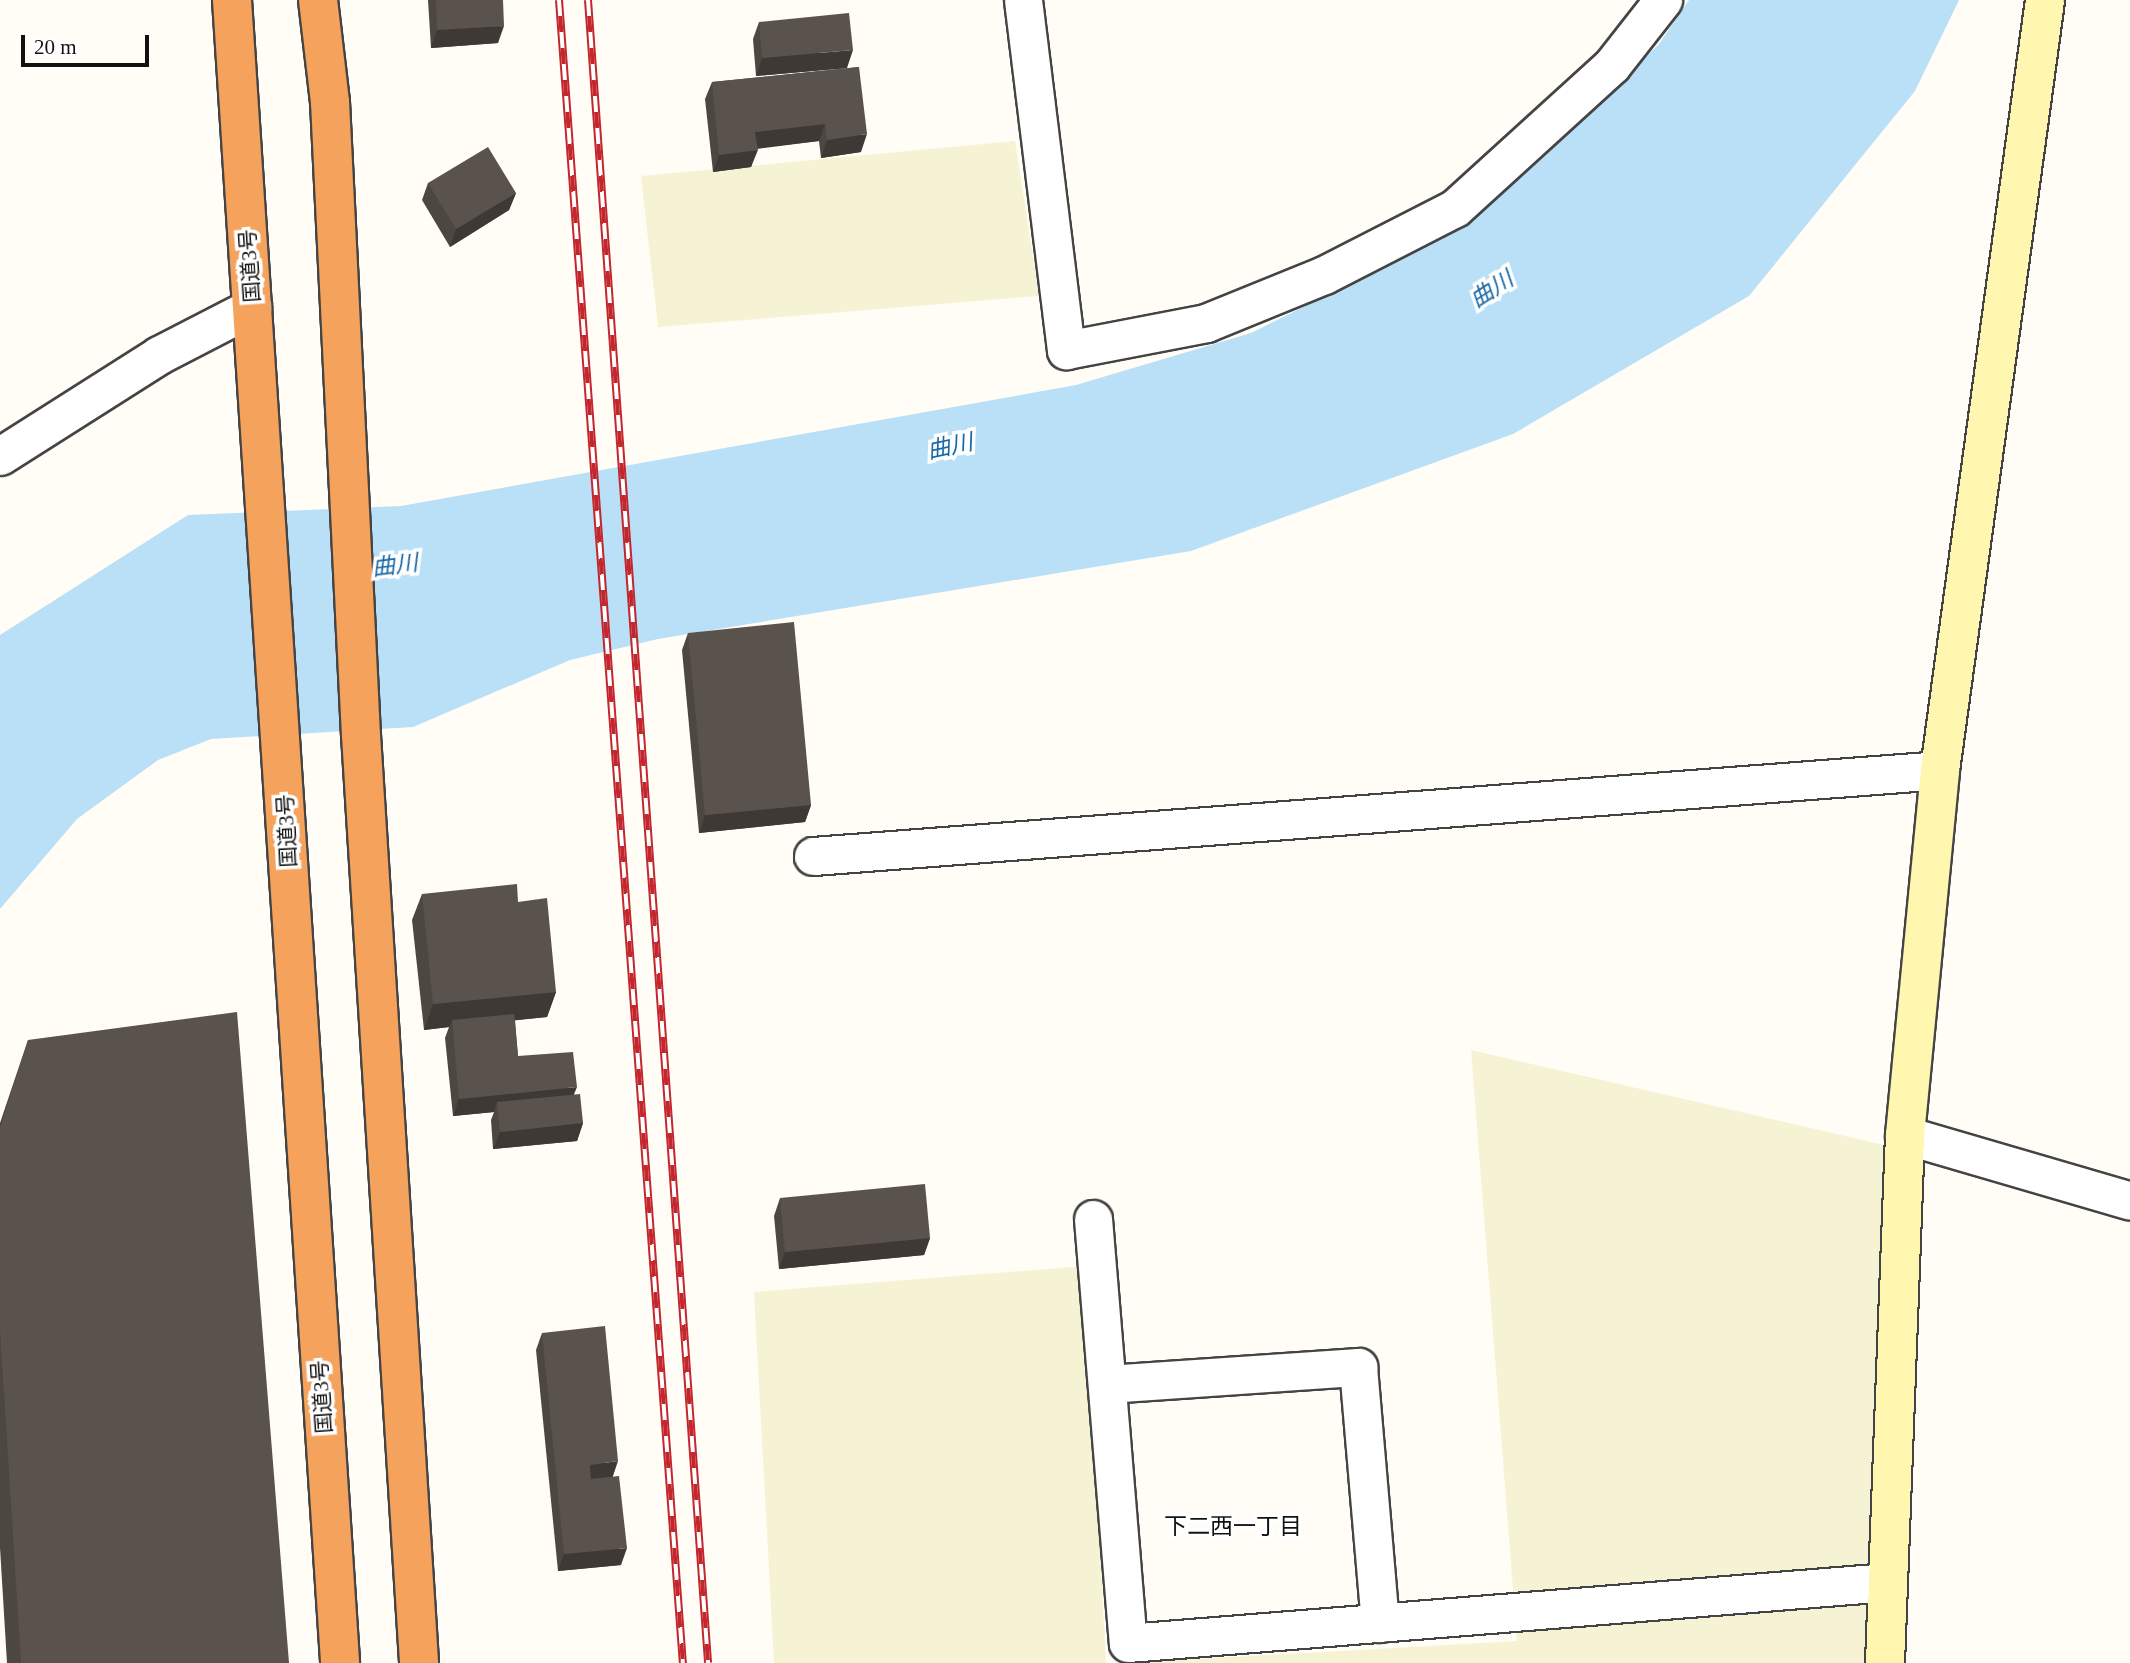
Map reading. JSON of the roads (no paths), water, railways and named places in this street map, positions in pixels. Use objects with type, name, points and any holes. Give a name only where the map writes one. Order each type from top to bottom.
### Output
[{"type":"highway","name":"国道3号","points":[[232,0],[340,1663]]},
{"type":"highway","points":[[318,0],[330,102],[352,499],[361,735],[419,1663]]},
{"type":"street","points":[[1023,0],[1066,350],[1206,323],[1324,275],[1455,208],[1612,65],[1663,0]]},
{"type":"street","points":[[1885,1663],[1905,1135],[1940,770],[2045,0]]},
{"type":"street","points":[[0,456],[159,355],[252,307]]},
{"type":"street","points":[[813,856],[1940,770]]},
{"type":"street","points":[[1905,1135],[2130,1201]]},
{"type":"street","points":[[1093,1219],[1128,1643],[1887,1582]]},
{"type":"street","points":[[1107,1384],[1357,1367],[1380,1623]]},
{"type":"water","name":"曲川","points":[[1689,0],[1959,0],[1915,91],[1749,296],[1513,434],[1191,551],[658,639],[570,660],[413,727],[211,739],[158,760],[77,819],[0,909],[0,635],[188,515],[401,506],[1076,385],[1251,333],[1441,239],[1544,157],[1659,44]]},
{"type":"railway","points":[[559,0],[683,1663]]},
{"type":"railway","points":[[588,0],[708,1663]]},
{"type":"district","name":"下二西一丁目","points":[[1233,1527]]}]
